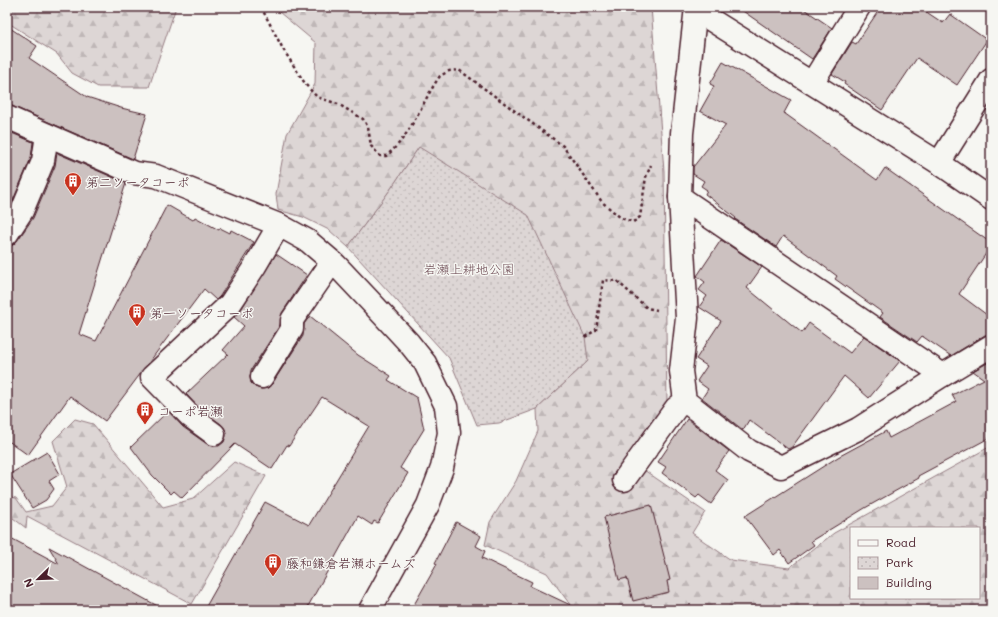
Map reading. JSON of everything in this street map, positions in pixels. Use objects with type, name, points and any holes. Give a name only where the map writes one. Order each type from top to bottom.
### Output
[{"type":"street","points":[[812,83],[859,7]]},
{"type":"street","points":[[991,199],[939,163],[696,9],[682,133],[680,197],[687,318],[680,371],[685,401],[749,451],[782,467],[858,430],[991,346]]},
{"type":"street","points":[[939,163],[991,80]]},
{"type":"street","points":[[7,117],[134,173],[156,176],[278,225],[308,241],[332,262],[409,343],[425,362],[446,406],[450,433],[442,468],[428,505],[370,610]]},
{"type":"street","points":[[7,234],[22,211],[43,161],[47,135]]},
{"type":"street","points":[[680,197],[943,375]]},
{"type":"street","points":[[214,434],[191,417],[152,377],[230,304],[255,266],[278,225]]},
{"type":"street","points":[[262,377],[292,329],[292,320],[332,262]]},
{"type":"street","points":[[624,480],[676,408],[685,401]]},
{"type":"path","points":[[261,7],[283,49],[306,84],[317,97],[338,104],[363,120],[368,127],[371,146],[380,156],[386,156],[395,148],[410,129],[440,76],[448,71],[459,70],[563,146],[602,202],[622,218],[633,222],[640,217],[646,177],[653,158],[666,141],[682,133]]},
{"type":"path","points":[[585,337],[596,330],[603,280],[617,281],[647,308],[687,318]]},
{"type":"green space","points":[[7,7],[176,7],[149,87],[98,87],[72,73],[57,54],[7,22]]},
{"type":"green space","points":[[273,7],[651,7],[664,171],[667,404],[644,470],[705,512],[692,533],[731,560],[789,568],[834,533],[991,446],[991,610],[574,610],[547,573],[485,545],[490,522],[516,481],[538,431],[537,409],[588,361],[419,147],[390,190],[348,247],[329,230],[303,217],[278,210],[276,194],[287,134],[315,84],[316,43]]},
{"type":"green space","name":"岩瀬上耕地公園","points":[[419,147],[528,215],[585,337],[588,361],[537,409],[499,423],[477,425],[449,358],[348,247],[390,190]]},
{"type":"green space","points":[[75,419],[93,424],[163,507],[193,499],[234,462],[266,476],[192,604],[27,516],[26,528],[13,518],[7,518],[7,496],[16,498],[26,512],[52,506],[67,487],[53,441]]},
{"type":"building","points":[[737,7],[801,7],[832,28],[812,59]]},
{"type":"building","points":[[881,7],[919,7],[943,23],[950,14],[987,40],[957,85],[917,58],[882,110],[832,74],[852,42],[856,44]]},
{"type":"building","points":[[7,26],[37,46],[29,58],[87,97],[121,108],[147,114],[133,159],[7,105]]},
{"type":"building","points":[[723,62],[791,100],[784,113],[877,180],[885,168],[991,243],[991,246],[959,294],[991,318],[991,334],[985,335],[951,356],[922,336],[917,342],[880,317],[883,313],[835,279],[837,276],[783,236],[776,247],[735,219],[736,218],[705,194],[707,190],[701,186],[704,181],[693,174],[693,167],[726,125],[700,111],[714,86],[710,84]]},
{"type":"building","points":[[7,131],[33,142],[31,158],[7,211]]},
{"type":"building","points":[[57,153],[126,183],[79,334],[96,341],[167,205],[193,220],[195,217],[219,230],[220,228],[230,233],[231,230],[254,242],[220,296],[216,300],[204,289],[105,421],[70,396],[28,455],[7,440],[7,246],[13,245],[17,241],[33,218],[55,166]]},
{"type":"building","points":[[721,240],[762,267],[747,288],[802,333],[809,323],[850,353],[864,336],[900,361],[869,398],[844,376],[792,447],[788,449],[749,420],[743,430],[702,398],[708,389],[697,381],[707,366],[696,359],[721,321],[699,307],[707,296],[699,290],[705,282],[697,276]]},
{"type":"building","points":[[276,254],[307,275],[282,313],[280,325],[251,370],[251,383],[255,387],[261,389],[268,388],[272,384],[303,336],[304,324],[310,316],[358,355],[391,376],[388,380],[417,398],[424,429],[400,468],[408,473],[378,523],[374,521],[372,525],[358,516],[306,610],[204,610],[265,502],[309,525],[369,426],[322,397],[289,446],[287,445],[272,469],[235,444],[182,498],[174,491],[171,494],[152,475],[131,447],[168,411],[183,427],[207,444],[219,446],[224,442],[226,436],[225,429],[221,424],[199,408],[186,394],[228,354],[223,350],[244,326],[234,317],[240,311]]},
{"type":"building","points":[[991,361],[991,437],[918,476],[919,478],[865,508],[811,541],[814,545],[789,563],[780,550],[774,555],[745,516],[838,457],[886,431],[889,438],[956,402],[952,395],[984,379],[973,371]]},
{"type":"building","points":[[687,419],[729,451],[715,470],[728,480],[711,504],[699,495],[696,498],[662,473],[666,467],[658,462]]},
{"type":"building","points":[[47,452],[60,474],[49,481],[54,489],[46,500],[32,508],[10,474]]},
{"type":"building","points":[[651,505],[670,580],[667,581],[669,592],[633,601],[627,578],[619,580],[604,517]]},
{"type":"building","points":[[456,522],[481,536],[476,546],[485,551],[482,558],[532,582],[530,586],[581,610],[411,610],[437,564],[435,563]]},
{"type":"building","points":[[7,536],[59,564],[49,547],[165,610],[7,610]]},
{"type":"place","name":"第二ソータコーポ","points":[[73,196]]},
{"type":"place","name":"第一ソータコーポ","points":[[137,327]]},
{"type":"place","name":"コーポ岩瀬","points":[[145,425]]},
{"type":"place","name":"藤和鎌倉岩瀬ホームズ","points":[[273,577]]}]
